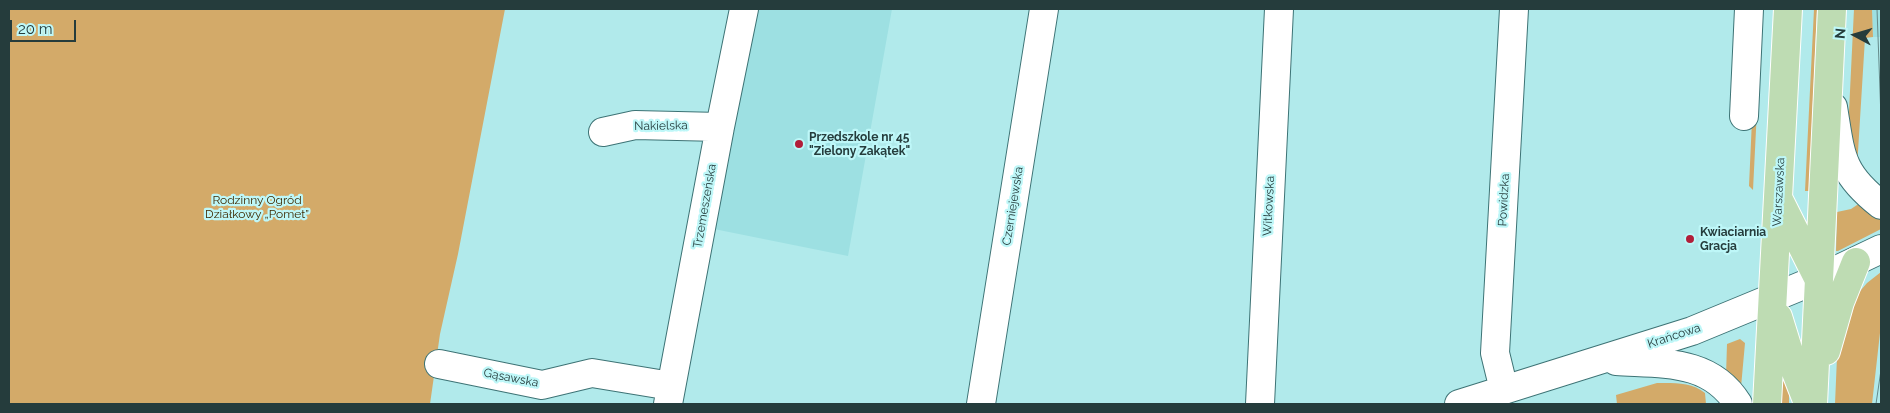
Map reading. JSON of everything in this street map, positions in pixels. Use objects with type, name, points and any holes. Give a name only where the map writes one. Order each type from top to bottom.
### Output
[{"type":"main road","name":"Warszawska","points":[[1768,391],[1788,9]]},
{"type":"main road","points":[[1813,404],[1832,9]]},
{"type":"main road","points":[[1779,200],[1818,279]]},
{"type":"main road","points":[[1813,404],[1829,334],[1856,262]]},
{"type":"main road","points":[[1772,298],[1792,362],[1809,404]]},
{"type":"main road","points":[[1768,391],[1777,364],[1792,362]]},
{"type":"street","name":"Trzemeszeńska","points":[[670,395],[720,126],[744,9]]},
{"type":"street","name":"Czerniejewska","points":[[981,404],[1044,9]]},
{"type":"street","name":"Witkowska","points":[[1260,404],[1279,9]]},
{"type":"street","name":"Powidzka","points":[[1504,390],[1495,353],[1514,9]]},
{"type":"street","points":[[1744,116],[1749,9]]},
{"type":"street","points":[[1829,86],[1841,155],[1857,184],[1881,204]]},
{"type":"street","name":"Nakielska","points":[[603,132],[635,125],[720,126]]},
{"type":"street","name":"Krańcowa","points":[[1459,404],[1692,331],[1818,279],[1881,249]]},
{"type":"street","points":[[1602,360],[1666,364],[1699,370],[1718,380],[1738,404]]},
{"type":"street","name":"Gąsawska","points":[[439,364],[542,385],[592,373],[670,395]]},
{"type":"shaded area","name":"Przedszkole nr 45 \"Zielony Zakątek\"","points":[[757,9],[892,9],[848,256],[714,229]]},
{"type":"shaded area","points":[[1872,9],[1881,9],[1881,63],[1880,37],[1873,37]]},
{"type":"green space","name":"Rodzinny Ogród Działkowy „Pomet”","points":[[9,9],[505,9],[458,254],[440,334],[430,404],[9,404]]},
{"type":"green space","points":[[1757,9],[1762,9],[1753,190],[1749,186]]},
{"type":"green space","points":[[1814,9],[1817,9],[1809,191],[1805,191]]},
{"type":"green space","points":[[1854,9],[1872,9],[1873,37],[1865,38],[1857,168],[1848,132]]},
{"type":"green space","points":[[1863,201],[1881,211],[1881,229],[1836,251],[1837,212],[1851,209]]},
{"type":"green space","points":[[1881,272],[1881,324],[1872,404],[1835,404],[1837,357],[1854,298],[1867,283]]},
{"type":"green space","points":[[1740,339],[1745,343],[1741,387],[1726,376],[1727,344]]},
{"type":"green space","points":[[1784,376],[1789,385],[1789,404],[1780,404],[1782,377]]},
{"type":"green space","points":[[1657,383],[1682,384],[1700,389],[1705,393],[1706,404],[1617,404],[1616,395]]},
{"type":"tram line","points":[[1877,9],[1881,118]]},
{"type":"tram line","points":[[1876,404],[1881,370]]},
{"type":"place","name":"Przedszkole nr 45 \"Zielony Zakątek\"","points":[[799,144]]},
{"type":"place","name":"Kwiaciarnia Gracja","points":[[1690,239]]}]
